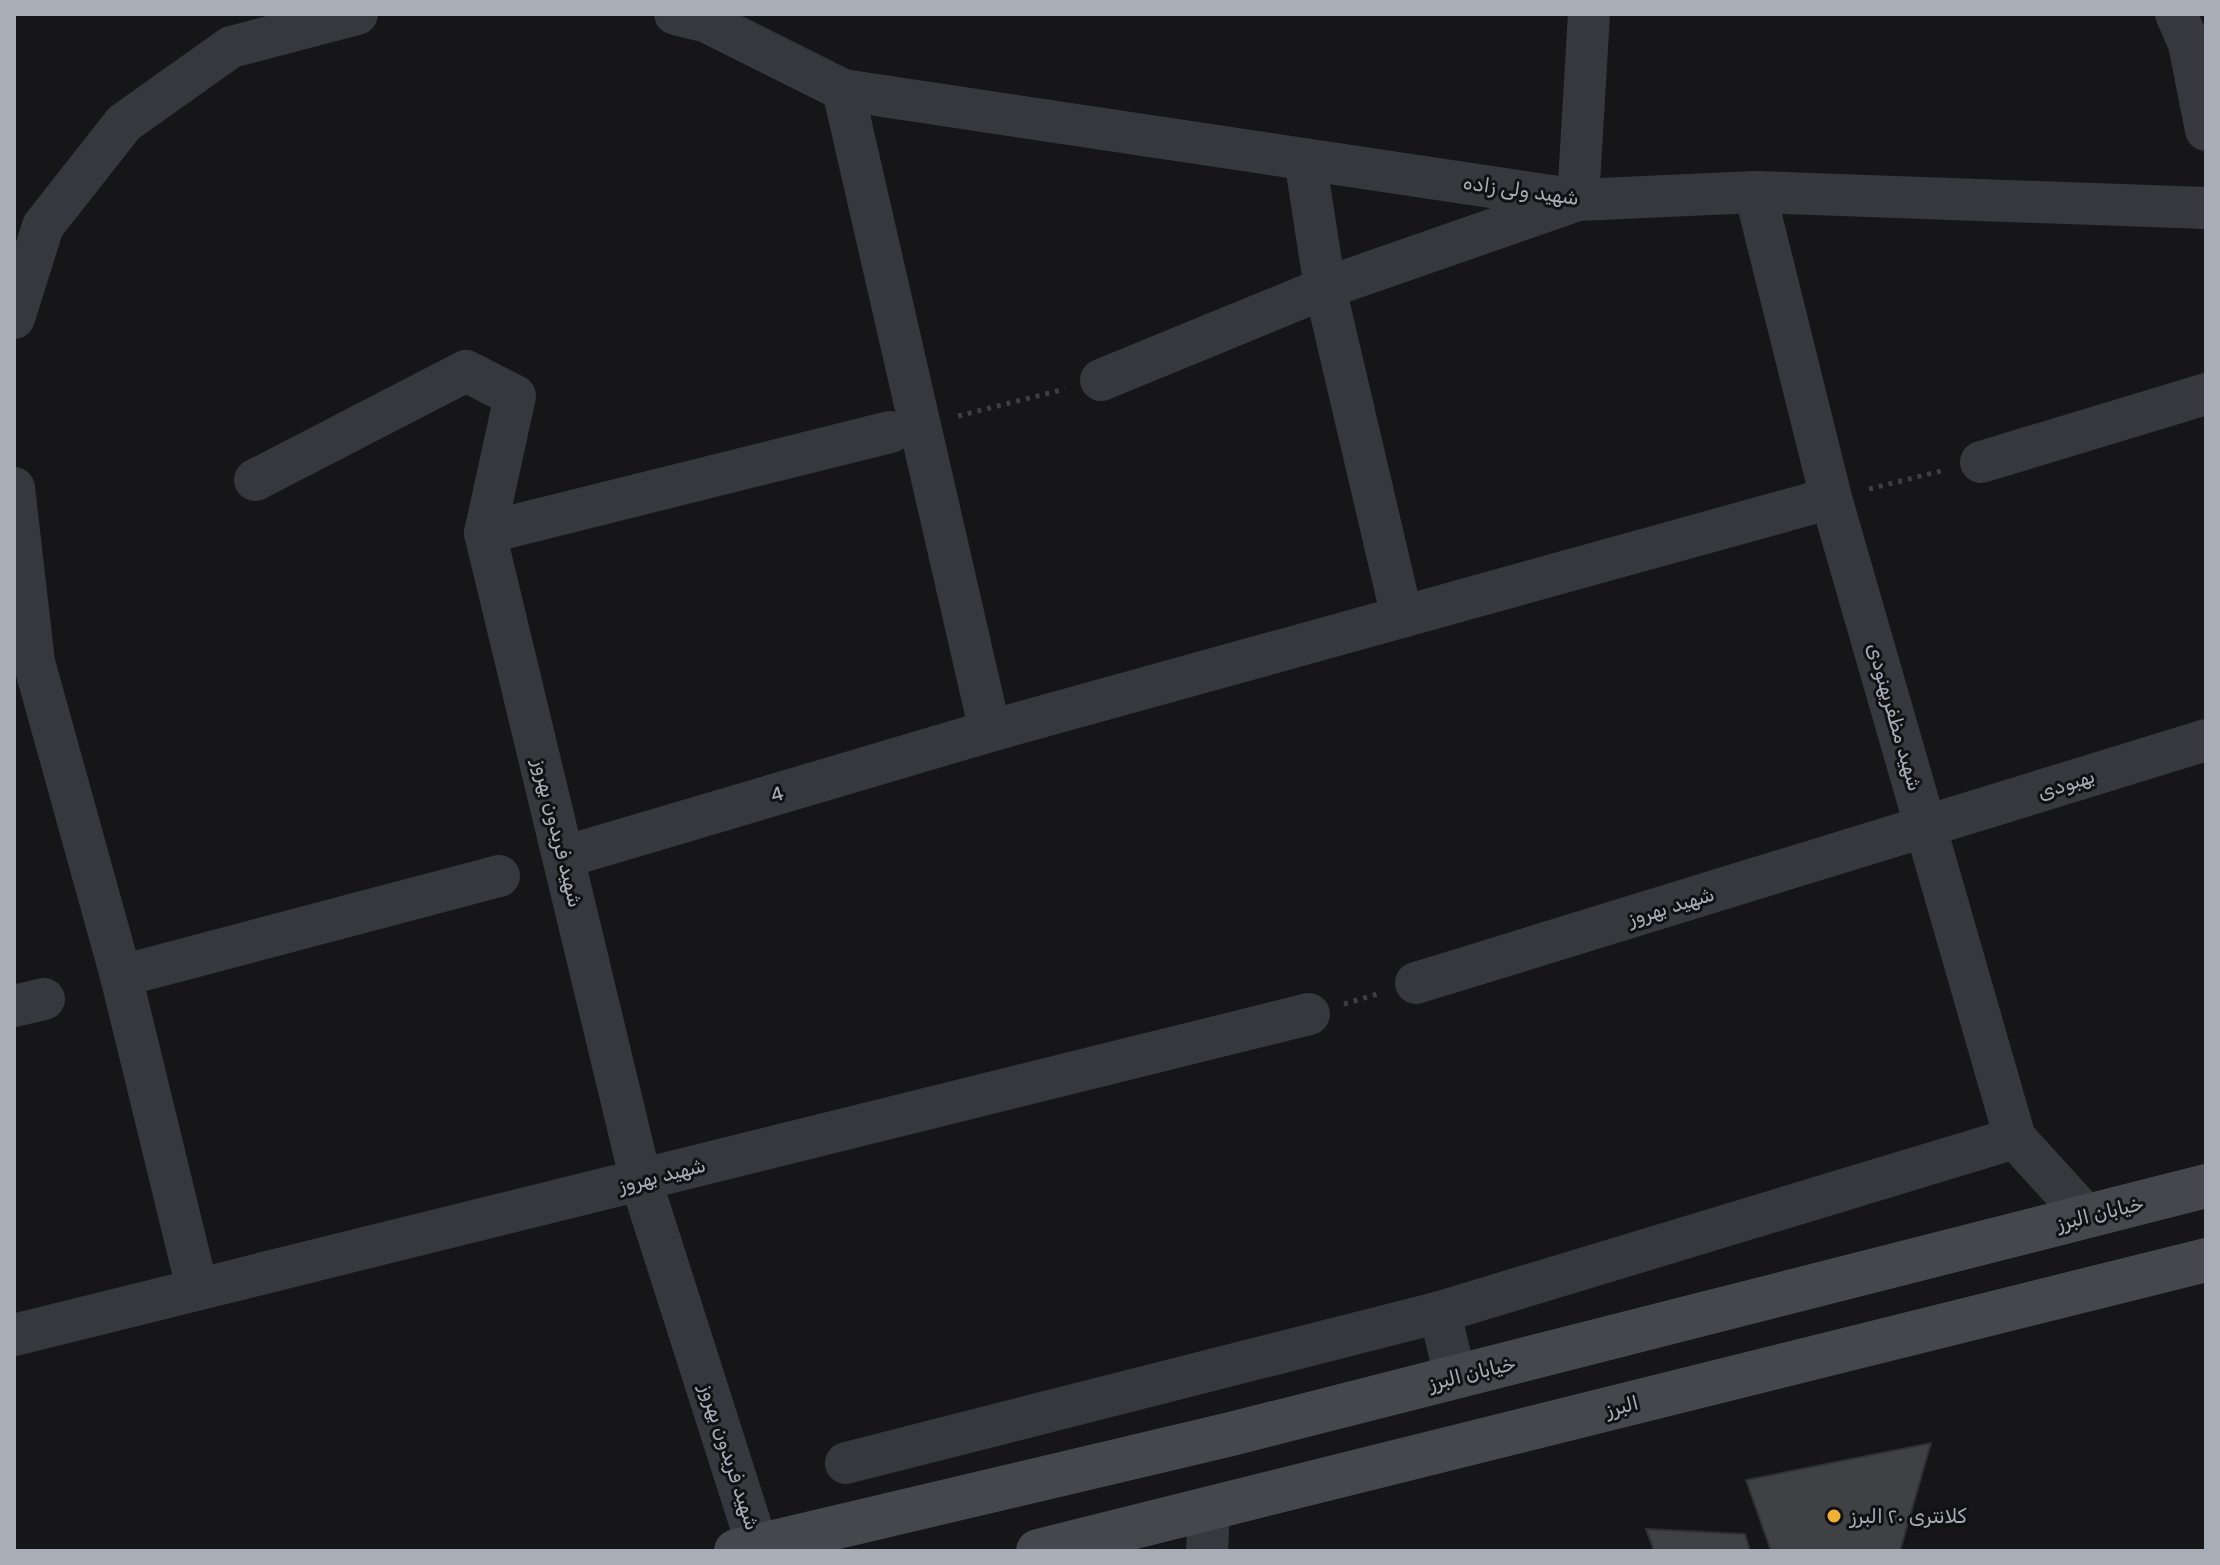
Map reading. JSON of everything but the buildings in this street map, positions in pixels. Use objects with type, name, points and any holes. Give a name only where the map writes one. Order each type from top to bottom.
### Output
[{"type":"main road","name":"خیابان البرز","points":[[751,1549],[1231,1434],[2206,1186]]},
{"type":"main road","name":"البرز","points":[[1038,1551],[1208,1530],[2206,1260]]},
{"type":"street","points":[[14,318],[43,226],[124,123],[231,47],[357,14]]},
{"type":"street","name":"شهید ولی زاده","points":[[675,14],[707,22],[843,90],[1578,200],[1755,192],[2206,208]]},
{"type":"street","points":[[1101,380],[1325,288],[1578,200],[1589,14]]},
{"type":"street","points":[[2190,31],[2206,130]]},
{"type":"street","points":[[843,90],[905,429],[990,731]]},
{"type":"street","points":[[1305,159],[1325,288],[1402,617]]},
{"type":"street","name":"شهید مظفربهنودی","points":[[1755,192],[1831,498],[2015,1138],[2086,1216]]},
{"type":"street","name":"شهید فریدون بهروز","points":[[255,480],[466,371],[515,396],[485,533],[641,1181],[751,1549]]},
{"type":"street","points":[[1981,462],[2206,394]]},
{"type":"street","points":[[485,533],[905,429]]},
{"type":"street","points":[[14,488],[24,665],[121,976],[197,1288]]},
{"type":"street","name":"4","points":[[564,857],[990,731],[1831,498]]},
{"type":"street","name":"بهبودی","points":[[1927,828],[2206,740]]},
{"type":"street","name":"شهید بهروز","points":[[1416,983],[1927,828]]},
{"type":"street","points":[[121,976],[499,876]]},
{"type":"street","name":"شهید بهروز","points":[[14,1335],[1309,1014]]},
{"type":"street","points":[[846,1463],[1440,1312],[2015,1138]]},
{"type":"street","points":[[1440,1312],[1455,1377]]},
{"type":"path","points":[[905,429],[1101,380]]},
{"type":"path","points":[[1831,498],[1981,462]]},
{"type":"path","points":[[1309,1014],[1416,983]]},
{"type":"place","name":"کلانتری ۲۰ البرز","points":[[1834,1516]]}]
